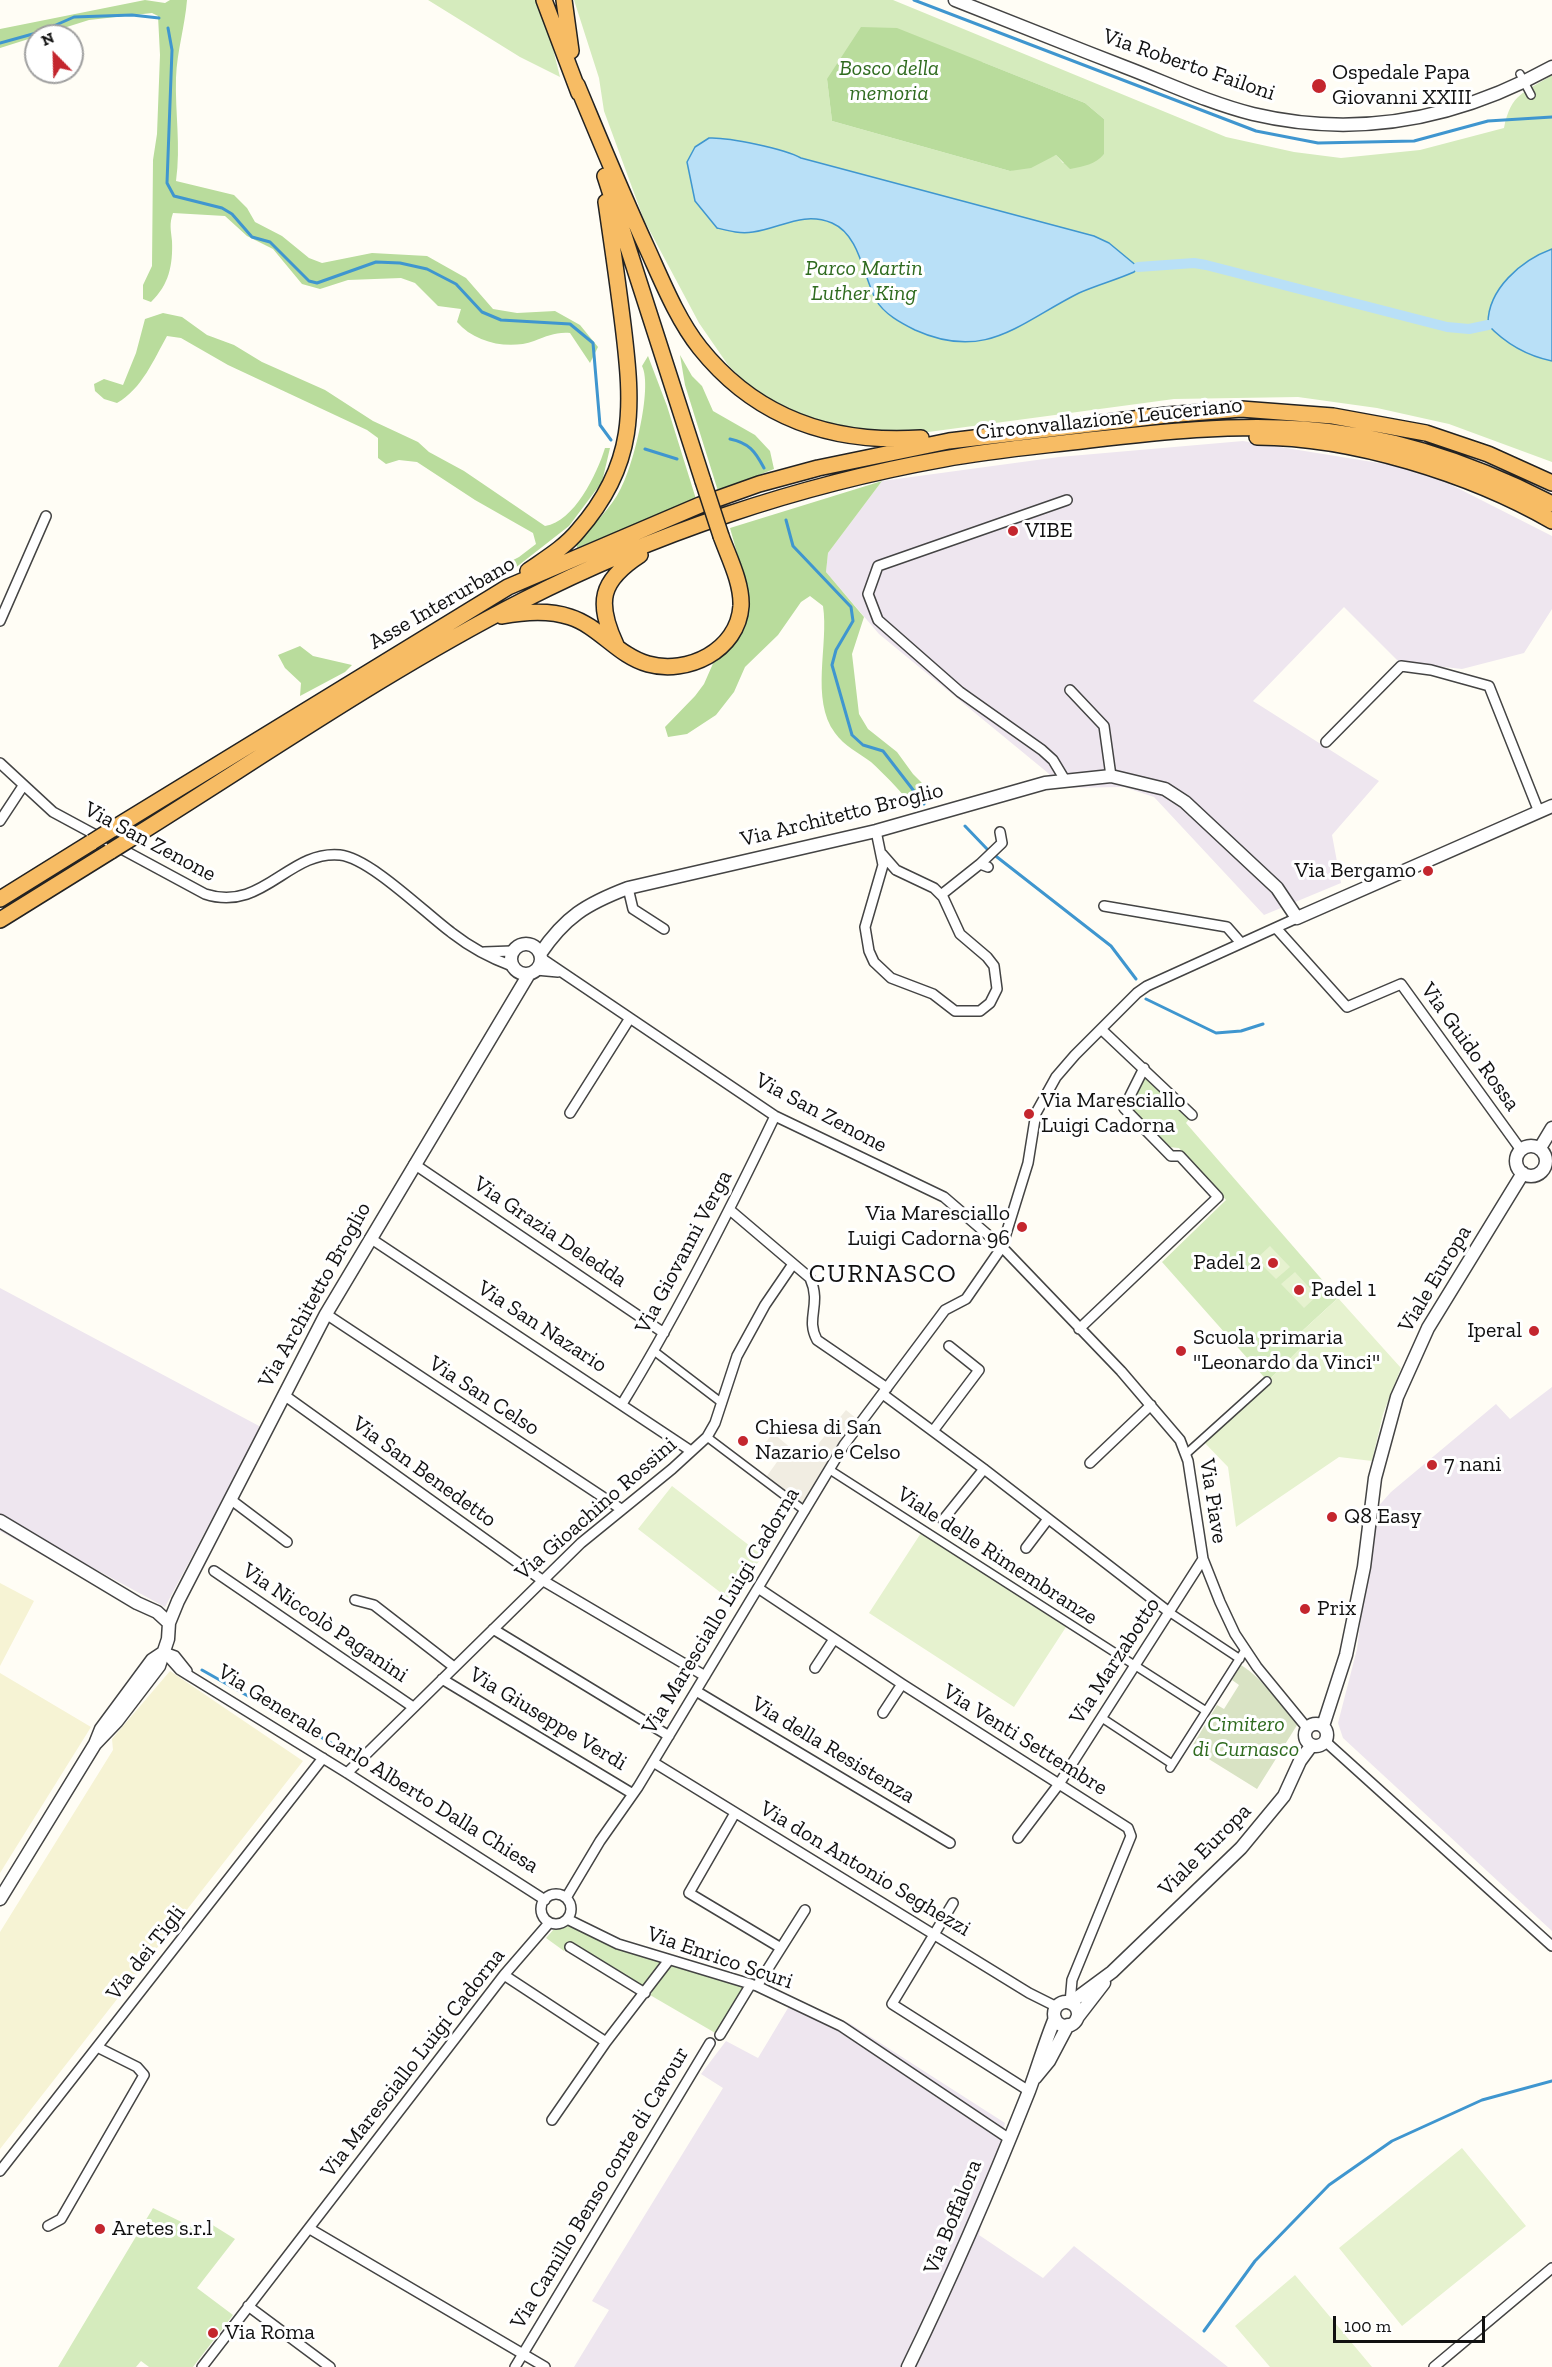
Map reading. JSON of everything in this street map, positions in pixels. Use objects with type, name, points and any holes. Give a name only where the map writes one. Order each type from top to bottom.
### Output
[{"type":"highway","points":[[490,618],[538,612],[570,617],[617,648],[648,664],[664,667],[692,664],[712,654],[722,645],[736,623],[741,605],[737,581],[576,81],[544,0]]},
{"type":"highway","points":[[554,0],[566,52]]},
{"type":"highway","points":[[564,0],[576,81],[626,203],[673,302],[699,347],[720,370],[769,408],[830,433],[893,440],[934,437],[949,441]]},
{"type":"highway","points":[[508,587],[577,533],[599,505],[622,457],[627,436],[631,385],[599,158]]},
{"type":"highway","name":"Circonvallazione Leuceriano","points":[[949,441],[1167,415],[1241,409],[1287,411],[1376,422],[1426,433]]},
{"type":"highway","name":"Circonvallazione Leuceriano","points":[[669,537],[811,490],[944,459],[1233,427],[1305,429],[1420,450],[1503,480],[1552,504]]},
{"type":"highway","points":[[1195,430],[1221,437],[1267,437],[1334,445],[1427,466],[1513,498],[1552,520]]},
{"type":"highway","points":[[1426,433],[1456,434],[1552,471]]},
{"type":"highway","points":[[1426,433],[1488,454],[1552,483]]},
{"type":"highway","name":"Asse Interurbano","points":[[0,899],[508,587],[641,529],[759,484],[878,454],[949,441]]},
{"type":"highway","points":[[617,648],[604,614],[603,603],[610,580],[630,562],[669,537]]},
{"type":"highway","name":"Asse Interurbano","points":[[0,920],[490,618],[598,566],[669,537]]},
{"type":"street","name":"Via Roberto Failoni","points":[[955,0],[1186,91],[1253,114],[1320,123],[1370,125],[1419,119],[1469,106],[1521,78],[1552,67]]},
{"type":"street","points":[[1521,78],[1531,95]]},
{"type":"street","points":[[1065,780],[1053,760],[960,692],[878,620],[868,594],[878,566],[1067,500]]},
{"type":"street","points":[[0,621],[46,516]]},
{"type":"street","points":[[1326,742],[1401,666],[1431,670],[1489,686],[1539,812]]},
{"type":"street","points":[[1070,690],[1104,726],[1111,776]]},
{"type":"street","name":"Via San Zenone","points":[[0,763],[53,812],[205,894],[216,898],[241,898],[307,861],[324,856],[342,855],[364,864],[450,932],[481,952],[513,968]]},
{"type":"street","name":"Via Architetto Broglio","points":[[530,944],[556,930],[589,905],[628,888],[876,831],[1065,780],[1111,776],[1165,789],[1185,802],[1277,888],[1297,918]]},
{"type":"street","points":[[0,821],[23,786]]},
{"type":"street","points":[[1104,906],[1227,927],[1241,944],[1552,806]]},
{"type":"street","points":[[876,831],[882,854],[882,875],[865,927],[874,962],[891,978],[923,989],[955,1011],[980,1011],[990,1003],[997,989],[994,966],[960,934],[941,895],[922,881],[896,870],[882,854]]},
{"type":"street","points":[[941,895],[984,866],[1002,843],[1000,832]]},
{"type":"street","points":[[628,888],[633,909],[664,929]]},
{"type":"street","name":"Via Guido Rossa","points":[[1276,928],[1347,1007],[1401,984],[1521,1150]]},
{"type":"street","name":"Via Architetto Broglio","points":[[541,956],[556,930]]},
{"type":"street","points":[[481,952],[512,951],[520,944],[530,944],[541,956],[532,972],[513,968],[512,951]]},
{"type":"street","name":"Via Maresciallo Luigi Cadorna","points":[[566,1898],[600,1841],[669,1736],[844,1445],[945,1310],[966,1299],[1002,1247],[1028,1163],[1036,1113],[1041,1100],[1056,1077],[1137,993],[1241,944]]},
{"type":"street","name":"Via San Zenone","points":[[541,956],[560,972],[776,1116],[944,1197],[1002,1247]]},
{"type":"street","name":"Via Architetto Broglio","points":[[513,968],[514,996]]},
{"type":"street","name":"Via Architetto Broglio","points":[[169,1623],[326,1314],[514,996],[532,972]]},
{"type":"street","name":"Via San Zenone","points":[[532,972],[560,972]]},
{"type":"street","points":[[570,1113],[630,1018]]},
{"type":"street","points":[[1101,1029],[1192,1115]]},
{"type":"street","points":[[1079,1329],[1218,1197],[1180,1156],[1171,1156],[1124,1108],[1144,1068]]},
{"type":"street","name":"Via Giovanni Verga","points":[[622,1404],[654,1351],[730,1210],[776,1116]]},
{"type":"street","points":[[1540,1148],[1552,1128]]},
{"type":"street","points":[[1530,1145],[1540,1148],[1547,1161],[1544,1170],[1536,1176],[1523,1173],[1516,1160],[1521,1150],[1530,1145]]},
{"type":"street","name":"Via Grazia Deledda","points":[[414,1164],[664,1333]]},
{"type":"street","name":"Viale Europa","points":[[1326,1742],[1327,1731],[1323,1725],[1346,1655],[1364,1567],[1375,1478],[1397,1397],[1428,1328],[1523,1173]]},
{"type":"street","points":[[730,1210],[810,1278],[817,1293],[812,1329],[817,1340],[886,1391],[933,1431],[1169,1612],[1240,1659]]},
{"type":"street","name":"Via San Nazario","points":[[370,1238],[691,1451]]},
{"type":"street","name":"Via Piave","points":[[1002,1247],[1180,1440],[1186,1454],[1203,1559],[1220,1602],[1245,1650],[1307,1728]]},
{"type":"street","name":"Via Gioachino Rossini","points":[[347,1773],[581,1543],[707,1437],[715,1423],[737,1356],[765,1305],[793,1264]]},
{"type":"street","name":"Via San Celso","points":[[326,1314],[621,1509]]},
{"type":"street","points":[[933,1431],[978,1370],[949,1346]]},
{"type":"street","points":[[654,1351],[722,1403]]},
{"type":"street","points":[[1186,1454],[1267,1381]]},
{"type":"street","name":"Via San Benedetto","points":[[284,1395],[542,1580],[705,1676]]},
{"type":"street","points":[[1090,1463],[1150,1405]]},
{"type":"street","points":[[707,1437],[805,1511]]},
{"type":"street","points":[[943,1520],[984,1468]]},
{"type":"street","name":"Viale delle Rimembranze","points":[[830,1470],[1206,1711]]},
{"type":"street","points":[[230,1499],[287,1542]]},
{"type":"street","points":[[1026,1548],[1048,1519]]},
{"type":"street","points":[[0,1521],[137,1603],[157,1612],[169,1623],[159,1666],[133,1701],[95,1744],[0,1899]]},
{"type":"street","name":"Via Marzabotto","points":[[1018,1838],[1059,1784],[1203,1559]]},
{"type":"street","name":"Via Niccolò Paganini","points":[[214,1571],[413,1707]]},
{"type":"street","name":"Via Venti Settembre","points":[[758,1588],[902,1684],[1128,1828],[1131,1836],[1072,1980],[1070,2003]]},
{"type":"street","points":[[355,1600],[374,1605],[454,1667]]},
{"type":"street","points":[[493,1629],[669,1736]]},
{"type":"street","points":[[814,1668],[834,1639]]},
{"type":"street","points":[[1102,1718],[1171,1766],[1245,1650]]},
{"type":"street","name":"Via Generale Carlo Alberto Dalla Chiesa","points":[[164,1652],[173,1664],[544,1900]]},
{"type":"street","name":"Via Giuseppe Verdi","points":[[442,1678],[633,1794]]},
{"type":"street","points":[[883,1713],[902,1684]]},
{"type":"street","name":"Via della Resistenza","points":[[696,1691],[950,1843]]},
{"type":"street","points":[[1323,1725],[1313,1724],[1307,1728],[1305,1738],[1311,1746],[1318,1747],[1326,1742],[1552,1946]]},
{"type":"street","name":"Viale Europa","points":[[1070,2003],[1112,1972],[1241,1848],[1284,1796],[1300,1761],[1311,1746]]},
{"type":"street","name":"Via dei Tigli","points":[[0,2171],[323,1758]]},
{"type":"street","name":"Via don Antonio Seghezzi","points":[[653,1762],[934,1933],[1056,2012]]},
{"type":"street","points":[[735,1813],[689,1893],[781,1948]]},
{"type":"street","points":[[556,1894],[566,1898],[571,1911],[567,1918],[560,1924],[549,1923],[541,1910],[544,1900],[556,1894]]},
{"type":"street","points":[[953,1903],[892,2004],[1030,2086]]},
{"type":"street","points":[[720,2035],[805,1910]]},
{"type":"street","name":"Via Enrico Scuri","points":[[567,1918],[618,1944],[754,1985],[841,2026],[1008,2138]]},
{"type":"street","name":"Via Maresciallo Luigi Cadorna","points":[[310,2229],[504,1975],[549,1923]]},
{"type":"street","points":[[570,1947],[645,1993]]},
{"type":"street","points":[[552,2120],[606,2043],[669,1960]]},
{"type":"street","name":"Viale Europa","points":[[1073,2022],[1112,1972]]},
{"type":"street","points":[[504,1975],[606,2043]]},
{"type":"street","points":[[1063,2003],[1070,2003],[1077,2011],[1073,2022],[1060,2024],[1056,2012],[1063,2003]]},
{"type":"street","name":"Via Boffalora","points":[[908,2367],[946,2290],[1030,2086],[1056,2012]]},
{"type":"street","name":"Via Boffalora","points":[[1030,2086],[1049,2061],[1073,2022]]},
{"type":"street","name":"Via Camillo Benso conte di Cavour","points":[[515,2367],[710,2043]]},
{"type":"street","points":[[48,2226],[61,2219],[144,2075],[137,2067],[97,2048]]},
{"type":"street","points":[[202,2367],[310,2229],[545,2367]]},
{"type":"street","points":[[1434,2367],[1552,2268]]},
{"type":"street","points":[[248,2306],[330,2367]]},
{"type":"shaded area","points":[[1243,441],[1422,470],[1552,536],[1552,609],[1524,653],[1462,669],[1399,662],[1344,607],[1253,701],[1379,781],[1332,835],[1341,883],[1264,915],[1154,797],[1124,787],[1060,788],[1048,773],[879,634],[826,572],[828,553],[882,481],[1059,457]]},
{"type":"shaded area","points":[[0,1288],[261,1427],[165,1607],[71,1556],[61,1566],[0,1531]]},
{"type":"shaded area","points":[[1552,1387],[1552,1931],[1343,1738],[1338,1723],[1357,1649],[1374,1511],[1391,1492],[1496,1404],[1510,1419]]},
{"type":"shaded area","points":[[846,1410],[857,1419],[801,1508],[764,1480],[782,1455],[766,1442],[773,1433],[805,1460]]},
{"type":"shaded area","points":[[0,1583],[34,1601],[0,1666]]},
{"type":"shaded area","points":[[170,1671],[303,1761],[0,2149],[0,1932],[113,1750],[112,1739]]},
{"type":"shaded area","points":[[0,1673],[91,1727],[0,1873]]},
{"type":"shaded area","points":[[794,1998],[849,2023],[1005,2123],[979,2235],[1043,2278],[1074,2246],[1228,2367],[574,2367],[609,2310],[592,2301],[723,2088],[701,2074],[726,2041],[758,2058]]},
{"type":"green space","points":[[145,0],[165,3],[170,0],[187,0],[176,78],[178,155],[176,181],[234,195],[247,208],[255,222],[282,236],[309,258],[322,263],[372,253],[427,256],[466,278],[493,309],[517,313],[555,311],[580,325],[598,347],[590,363],[570,333],[556,334],[514,345],[483,340],[457,322],[461,309],[438,306],[415,283],[401,278],[348,280],[320,289],[302,284],[273,249],[247,236],[225,216],[173,213],[172,258],[169,274],[162,289],[151,302],[143,299],[143,285],[152,266],[153,160],[157,134],[160,55],[158,16],[152,13],[89,20],[76,24],[25,24]]},
{"type":"green space","points":[[428,0],[541,0],[560,77],[520,57]]},
{"type":"green space","name":"Parco Martin Luther King","points":[[574,0],[893,0],[1226,137],[1294,152],[1341,158],[1420,150],[1504,128],[1511,107],[1520,95],[1552,75],[1552,462],[1449,424],[1377,408],[1298,397],[1174,399],[906,435],[859,430],[811,419],[754,391],[728,365],[699,323],[644,220],[604,111],[599,78]],"holes":[[[982,62],[1085,103],[1104,119],[1104,154],[1063,163],[1056,155],[1010,171],[832,121],[827,79]]]},
{"type":"green space","points":[[24,24],[24,40],[0,48],[0,29]]},
{"type":"green space","name":"Bosco della memoria","points":[[861,27],[897,28],[1085,103],[1104,119],[1104,154],[1093,163],[1070,169],[1056,155],[1031,168],[1010,171],[832,121],[827,79]]},
{"type":"green space","points":[[163,313],[182,317],[207,335],[234,345],[262,362],[325,390],[373,421],[418,442],[429,452],[464,471],[545,526],[556,523],[575,506],[590,483],[605,448],[610,448],[602,482],[569,526],[510,572],[471,589],[465,585],[519,557],[536,544],[533,533],[475,500],[417,462],[399,460],[386,464],[378,458],[378,438],[367,430],[228,365],[181,338],[167,336],[140,382],[134,390],[117,403],[104,399],[95,391],[94,384],[104,379],[123,385],[136,353],[145,319]]},
{"type":"green space","points":[[680,355],[692,376],[702,386],[713,411],[755,435],[770,451],[774,469],[718,491],[685,385]]},
{"type":"green space","points":[[648,356],[667,406],[696,499],[577,548],[576,542],[607,510],[626,477],[640,427],[645,391],[642,366]]},
{"type":"green space","points":[[882,481],[828,553],[826,572],[864,617],[852,654],[859,714],[868,729],[897,752],[913,774],[938,799],[909,802],[871,762],[847,746],[835,733],[823,704],[823,606],[810,596],[801,602],[778,635],[745,667],[734,692],[716,715],[687,734],[668,737],[665,727],[704,684],[715,659],[742,627],[747,616],[746,585],[730,528]]},
{"type":"green space","points":[[300,646],[313,656],[352,665],[345,672],[300,696],[301,683],[285,668],[278,655]]},
{"type":"green space","points":[[1144,1076],[1189,1119],[1186,1123],[1338,1298],[1300,1333],[1308,1341],[1271,1378],[1264,1377],[1162,1262],[1226,1200],[1179,1148],[1168,1147],[1129,1108]]},
{"type":"green space","name":"Padel 2","points":[[1270,1246],[1290,1267],[1276,1279],[1256,1259]]},
{"type":"green space","name":"Padel 1","points":[[1295,1272],[1317,1296],[1304,1308],[1281,1284]]},
{"type":"green space","points":[[1338,1298],[1401,1368],[1383,1414],[1372,1461],[1339,1457],[1236,1527],[1228,1467],[1200,1438],[1264,1377],[1271,1378],[1307,1341],[1300,1333]]},
{"type":"green space","points":[[672,1486],[763,1556],[729,1599],[638,1529]]},
{"type":"green space","points":[[921,1533],[1066,1627],[1014,1707],[869,1613]]},
{"type":"green space","name":"Cimitero di Curnasco","points":[[1241,1665],[1257,1678],[1299,1722],[1257,1789],[1191,1748],[1217,1705],[1224,1709],[1239,1685],[1232,1680]]},
{"type":"green space","points":[[566,1926],[578,1928],[746,1987],[717,2034],[650,1995],[652,1992],[571,1943],[564,1951],[546,1938],[555,1928]]},
{"type":"green space","points":[[1462,2148],[1526,2226],[1402,2326],[1339,2248]]},
{"type":"green space","points":[[153,2208],[204,2233],[211,2224],[235,2239],[197,2288],[233,2315],[193,2367],[149,2367],[141,2361],[136,2367],[58,2367]]},
{"type":"green space","points":[[1295,2275],[1372,2367],[1270,2367],[1235,2326]]},
{"type":"water","points":[[709,138],[729,139],[770,147],[801,158],[1094,236],[1109,243],[1138,267],[1134,272],[1079,293],[1001,335],[962,342],[940,339],[915,330],[893,318],[884,310],[876,300],[855,246],[841,229],[832,223],[811,219],[802,220],[748,233],[717,228],[695,201],[687,162],[695,147]]},
{"type":"water","points":[[1552,249],[1552,361],[1517,348],[1488,325],[1493,299],[1508,278],[1529,260]]},
{"type":"waterway","points":[[914,0],[1256,131],[1318,143],[1414,141],[1488,121],[1552,117]]},
{"type":"waterway","points":[[0,43],[40,32],[74,17],[132,15],[159,18]]},
{"type":"waterway","points":[[168,28],[172,50],[167,183],[174,196],[222,208],[232,214],[252,237],[270,242],[309,281],[317,283],[376,262],[400,263],[427,269],[456,284],[482,312],[501,320],[570,324],[593,343],[600,425],[611,440]]},
{"type":"waterway","points":[[1138,267],[1194,263],[1447,327],[1469,329],[1488,325]]},
{"type":"waterway","points":[[730,439],[751,449],[764,468]]},
{"type":"waterway","points":[[645,449],[677,459]]},
{"type":"waterway","points":[[786,520],[793,546],[851,607],[853,621],[836,650],[832,665],[852,735],[863,745],[883,751],[924,804]]},
{"type":"waterway","points":[[965,826],[988,850],[1111,946],[1136,979]]},
{"type":"waterway","points":[[1146,999],[1216,1033],[1241,1031],[1263,1024]]},
{"type":"waterway","points":[[202,1670],[340,1748]]},
{"type":"waterway","points":[[1204,2331],[1255,2261],[1329,2185],[1392,2141],[1482,2100],[1552,2081]]},
{"type":"place","name":"Ospedale Papa Giovanni XXIII","points":[[1319,86]]},
{"type":"place","name":"VIBE","points":[[1013,531]]},
{"type":"place","name":"Via Bergamo","points":[[1428,871]]},
{"type":"place","name":"Via Maresciallo Luigi Cadorna","points":[[1029,1114]]},
{"type":"place","name":"Via Maresciallo Luigi Cadorna 96","points":[[1022,1227]]},
{"type":"place","name":"Padel 2","points":[[1273,1263]]},
{"type":"place","name":"Padel 1","points":[[1299,1290]]},
{"type":"place","name":"Iperal","points":[[1534,1331]]},
{"type":"place","name":"Scuola primaria \"Leonardo da Vinci\"","points":[[1181,1351]]},
{"type":"place","name":"Chiesa di San Nazario e Celso","points":[[743,1441]]},
{"type":"place","name":"7 nani","points":[[1432,1465]]},
{"type":"place","name":"Q8 Easy","points":[[1332,1517]]},
{"type":"place","name":"Prix","points":[[1305,1609]]},
{"type":"place","name":"Aretes s.r.l","points":[[100,2229]]},
{"type":"place","name":"Via Roma","points":[[213,2333]]},
{"type":"district","name":"CURNASCO","points":[[883,1275]]}]
